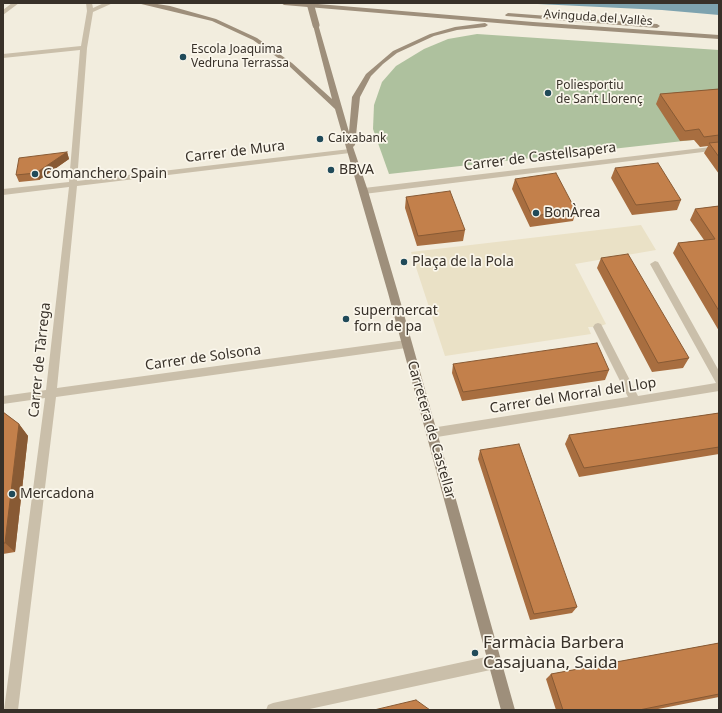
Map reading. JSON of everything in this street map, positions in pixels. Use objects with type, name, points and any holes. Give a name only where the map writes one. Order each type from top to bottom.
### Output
[{"type":"street","points":[[3,13],[16,3]]},
{"type":"street","name":"Carrer de Tàrrega","points":[[11,710],[51,392],[73,184],[84,48],[89,7],[110,3]]},
{"type":"street","points":[[140,3],[170,8],[214,20],[255,39],[290,64],[339,109]]},
{"type":"street","name":"Avinguda del Vallès","points":[[284,3],[533,24],[719,37]]},
{"type":"street","name":"Carretera de Castellar","points":[[310,3],[350,151],[364,191],[432,433],[508,710]]},
{"type":"street","name":"Avinguda del Vallès","points":[[354,3],[719,31]]},
{"type":"street","name":"Carretera de Castellar","points":[[350,151],[356,97],[368,75],[394,52],[432,35],[456,28],[477,25],[533,24]]},
{"type":"street","points":[[3,56],[84,48]]},
{"type":"street","name":"Carrer de Castellsapera","points":[[364,191],[719,148]]},
{"type":"street","name":"Carrer de Mura","points":[[3,192],[350,151]]},
{"type":"street","points":[[655,264],[719,380]]},
{"type":"street","points":[[598,327],[635,400]]},
{"type":"street","name":"Carrer de Solsona","points":[[3,400],[51,392],[406,344]]},
{"type":"street","name":"Carrer del Morral del Llop","points":[[432,433],[719,387]]},
{"type":"street","points":[[273,710],[495,662]]},
{"type":"green space","name":"Poliesportiu de Sant Llorenç","points":[[477,34],[719,50],[719,137],[389,174],[373,129],[374,105],[382,82],[396,66],[424,49],[448,39]]},
{"type":"shaded area","points":[[641,225],[656,250],[575,264],[606,324],[598,327],[588,327],[591,334],[445,356],[411,252]]},
{"type":"water","points":[[517,3],[719,3],[719,15],[662,10]]},
{"type":"building","points":[[719,89],[719,135],[704,137],[699,129],[685,131],[660,94]]},
{"type":"building","points":[[719,142],[719,157],[709,143]]},
{"type":"building","points":[[67,152],[36,173],[16,175],[19,158]]},
{"type":"building","points":[[658,163],[681,200],[636,205],[615,168]]},
{"type":"building","points":[[556,173],[576,211],[532,216],[515,179]]},
{"type":"building","points":[[450,191],[465,230],[418,236],[406,197]]},
{"type":"building","points":[[719,206],[719,311],[678,243],[715,239],[695,209]]},
{"type":"building","points":[[628,254],[689,358],[658,363],[601,258]]},
{"type":"building","points":[[597,343],[609,370],[463,392],[453,364]]},
{"type":"building","points":[[3,412],[19,424],[5,543],[3,543]]},
{"type":"building","points":[[719,413],[719,447],[584,468],[569,435]]},
{"type":"building","points":[[519,444],[577,607],[534,614],[480,450]]},
{"type":"building","points":[[719,643],[719,694],[639,710],[563,710],[551,674]]},
{"type":"building","points":[[416,700],[430,710],[374,710]]},
{"type":"place","name":"Escola Joaquima Vedruna Terrassa","points":[[183,57]]},
{"type":"place","name":"Poliesportiu de Sant Llorenç","points":[[548,93]]},
{"type":"place","name":"Caixabank","points":[[320,139]]},
{"type":"place","name":"BBVA","points":[[331,170]]},
{"type":"place","name":"Comanchero Spain","points":[[35,174]]},
{"type":"place","name":"BonÀrea","points":[[536,213]]},
{"type":"place","name":"Plaça de la Pola","points":[[404,262]]},
{"type":"place","name":"supermercat forn de pa","points":[[346,319]]},
{"type":"place","name":"Mercadona","points":[[12,494]]},
{"type":"place","name":"Farmàcia Barbera Casajuana, Saida","points":[[475,653]]}]
